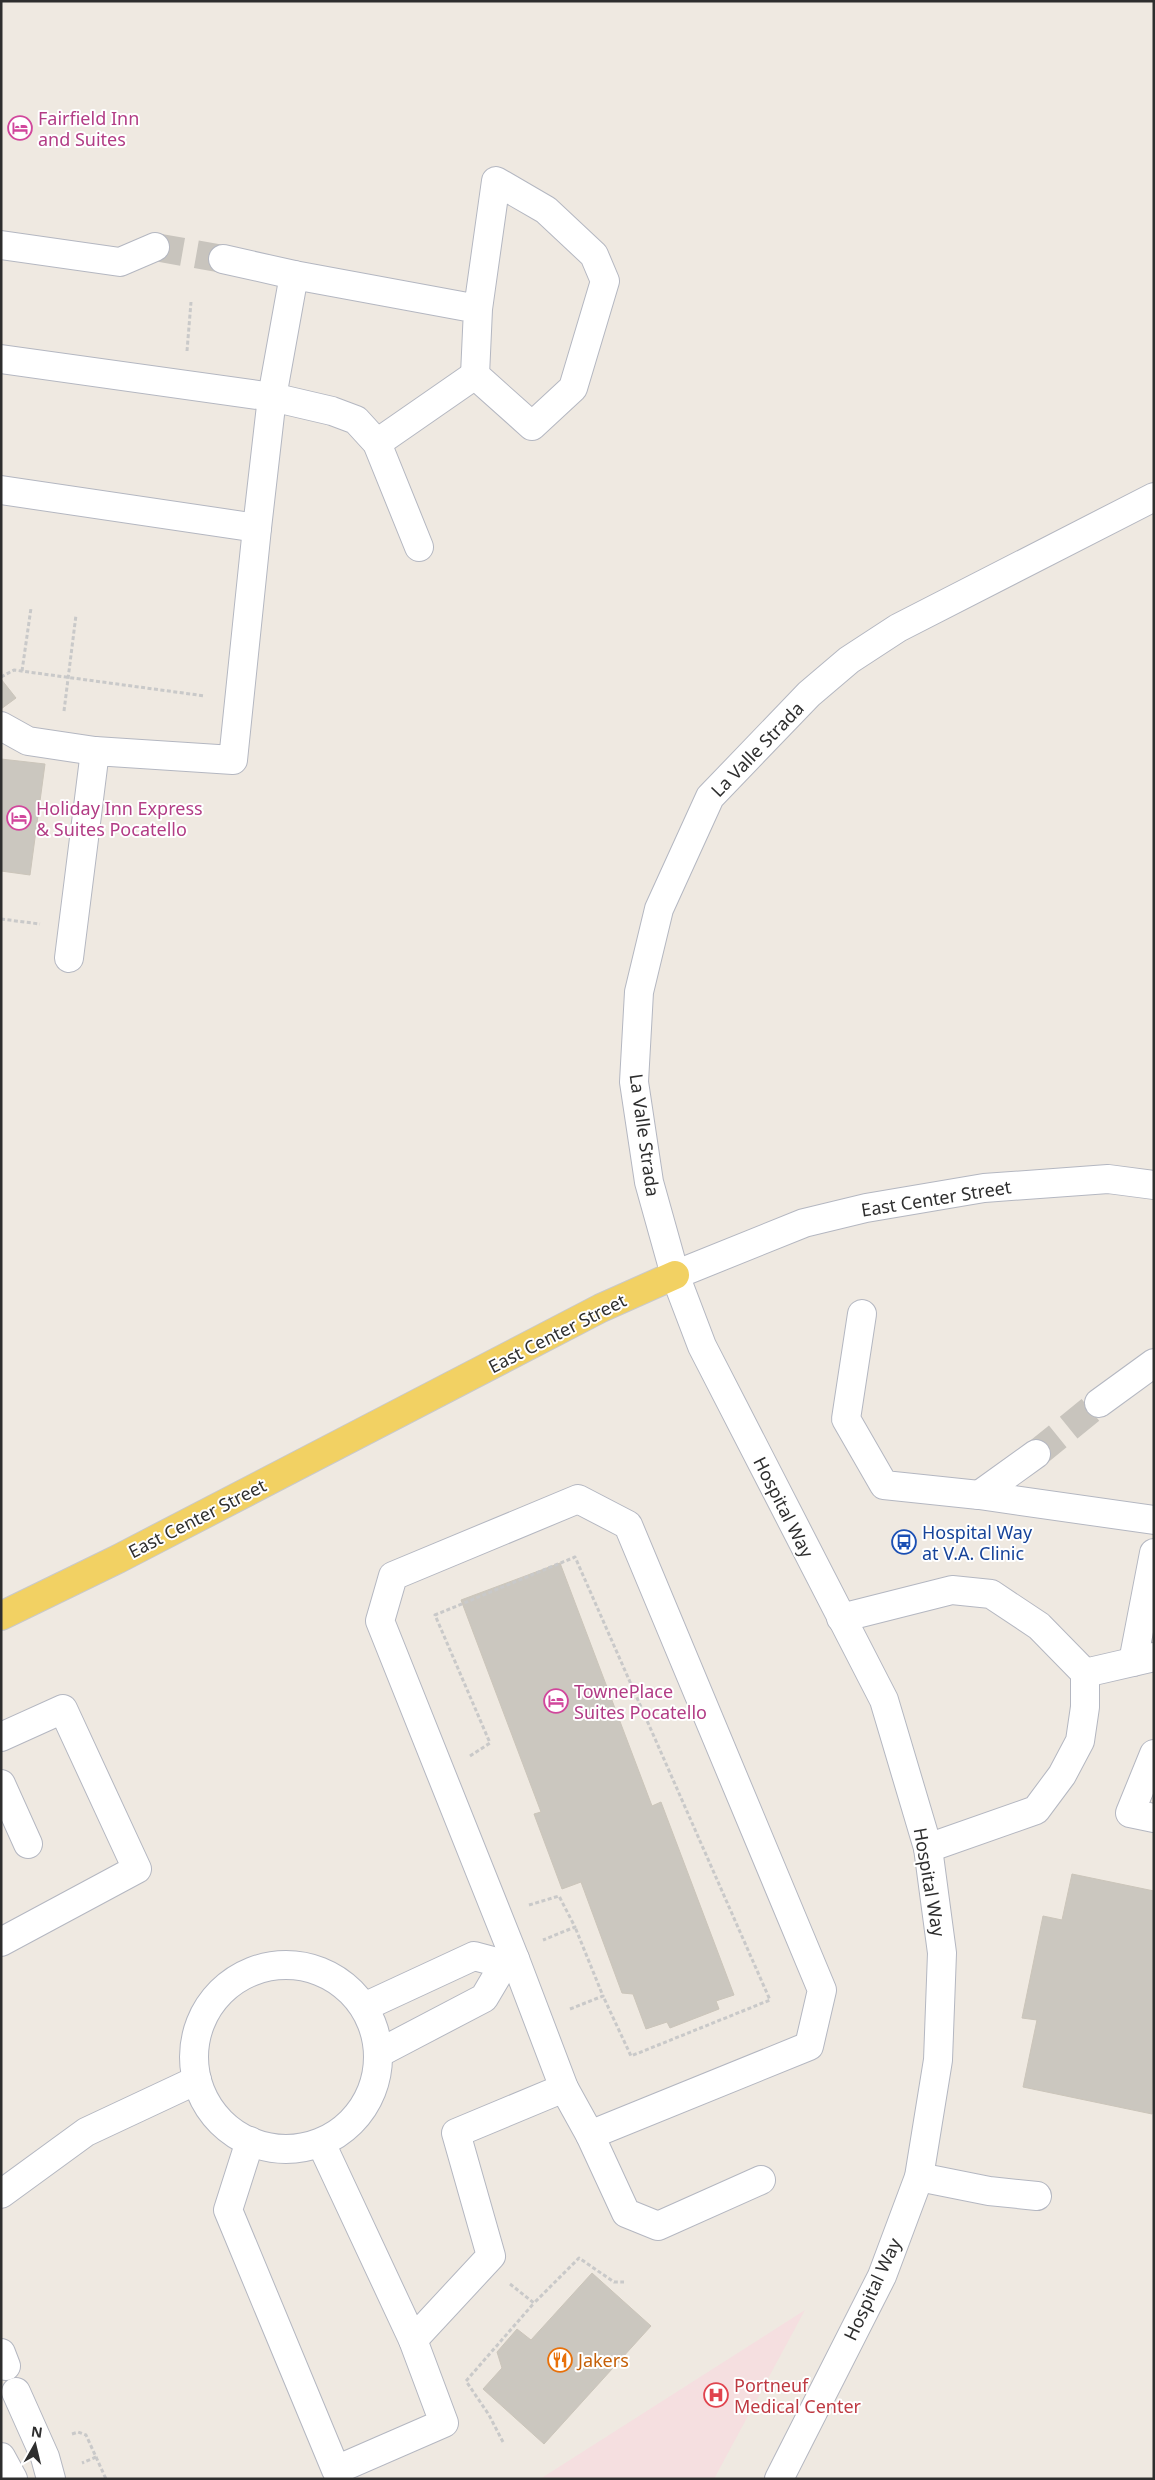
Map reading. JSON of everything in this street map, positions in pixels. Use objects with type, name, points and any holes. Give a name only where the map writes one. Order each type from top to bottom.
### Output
[{"type":"main road","name":"East Center Street","points":[[1,1616],[118,1559],[601,1308],[675,1275]]},
{"type":"street","points":[[496,181],[546,210],[594,256],[605,281],[572,388],[532,426],[475,375],[478,309],[496,181]]},
{"type":"street","points":[[1,245],[120,262],[154,248]]},
{"type":"street","points":[[223,259],[294,276],[478,309]]},
{"type":"street","points":[[1,726],[28,741],[95,751],[233,760],[272,397],[294,276]]},
{"type":"street","points":[[1,359],[272,397],[332,411],[356,420],[377,443],[419,547]]},
{"type":"street","points":[[377,443],[475,375]]},
{"type":"street","points":[[1,490],[257,528]]},
{"type":"street","name":"La Valle Strada","points":[[675,1275],[649,1182],[634,1082],[639,992],[659,909],[710,797],[809,694],[849,660],[898,628],[1154,497]]},
{"type":"street","points":[[69,958],[95,751]]},
{"type":"street","name":"East Center Street","points":[[675,1275],[804,1223],[866,1208],[984,1188],[1108,1179],[1154,1184]]},
{"type":"street","name":"Hospital Way","points":[[675,1275],[702,1346],[884,1700],[928,1848],[942,1953],[938,2060],[919,2177],[882,2276],[779,2479]]},
{"type":"street","points":[[862,1314],[846,1418],[884,1485],[979,1495],[1154,1520]]},
{"type":"street","points":[[1099,1403],[1154,1363]]},
{"type":"street","points":[[979,1495],[1036,1454]]},
{"type":"street","points":[[590,2135],[809,2046],[822,1990],[628,1525],[578,1499],[393,1576],[380,1621],[509,1961],[564,2088],[590,2135],[626,2213],[658,2226],[761,2180]]},
{"type":"street","points":[[1085,1673],[1143,1660],[1154,1552]]},
{"type":"street","points":[[841,1618],[952,1590],[991,1594],[1039,1626],[1085,1673],[1085,1707],[1080,1742],[1062,1775],[1036,1810],[928,1848]]},
{"type":"street","points":[[1,1736],[63,1709],[137,1869],[1,1942]]},
{"type":"street","points":[[1154,1754],[1130,1813],[1154,1818]]},
{"type":"street","points":[[1,1784],[28,1844]]},
{"type":"street","points":[[364,2007],[474,1956],[509,1961]]},
{"type":"street","points":[[378,2053],[484,1998],[509,1961]]},
{"type":"street","points":[[293,1965],[317,1970],[340,1981],[364,2007],[373,2024],[378,2053],[376,2080],[366,2104],[348,2125],[329,2140],[300,2147],[273,2148],[250,2141],[224,2125],[207,2105],[197,2080],[194,2055],[198,2030],[214,2001],[224,1988],[245,1974],[268,1966],[293,1965]]},
{"type":"street","points":[[1,2194],[86,2132],[197,2080]]},
{"type":"street","points":[[412,2340],[491,2256],[456,2133],[564,2088]]},
{"type":"street","points":[[250,2141],[228,2210],[336,2470],[444,2424],[412,2340],[321,2143]]},
{"type":"street","points":[[919,2177],[989,2191],[1037,2196]]},
{"type":"street","points":[[16,2392],[45,2457],[51,2479]]},
{"type":"street","points":[[1,2457],[13,2479]]},
{"type":"path","points":[[186,354],[191,302]]},
{"type":"path","points":[[22,671],[31,608]]},
{"type":"path","points":[[68,687],[76,615]]},
{"type":"path","points":[[1,677],[14,670],[215,697]]},
{"type":"path","points":[[1,919],[41,924],[42,915]]},
{"type":"path","points":[[465,1759],[490,1743],[435,1615],[575,1556],[770,2000],[631,2056],[603,1996],[575,1927],[559,1896],[527,1906],[523,1897]]},
{"type":"path","points":[[567,1930],[575,1927]]},
{"type":"path","points":[[563,2012],[603,1996]]},
{"type":"path","points":[[503,2442],[489,2415],[466,2381],[534,2303],[579,2258],[614,2282],[624,2282]]},
{"type":"path","points":[[527,2299],[534,2303]]},
{"type":"path","points":[[96,2458],[106,2479]]},
{"type":"shaded area","name":"Portneuf Medical Center","points":[[805,2310],[714,2479],[540,2479]]},
{"type":"building","points":[[1,679],[16,698],[1,709]]},
{"type":"building","name":"Holiday Inn Express & Suites Pocatello","points":[[1,759],[45,764],[30,875],[1,871]]},
{"type":"building","name":"TownePlace Suites Pocatello","points":[[560,1563],[652,1806],[661,1802],[734,1995],[716,2001],[719,2009],[670,2028],[667,2022],[646,2029],[633,1994],[622,1993],[581,1882],[562,1889],[534,1814],[541,1812],[461,1600]]},
{"type":"building","points":[[1072,1874],[1154,1891],[1152,2114],[1023,2087],[1037,2020],[1022,2018],[1043,1916],[1062,1920]]},
{"type":"building","name":"Jakers","points":[[592,2273],[651,2326],[544,2444],[483,2389],[502,2368],[497,2352],[517,2329],[531,2340]]},
{"type":"tunnel","points":[[155,247],[223,259]]},
{"type":"tunnel","points":[[1036,1454],[1099,1403]]},
{"type":"place","name":"Fairfield Inn and Suites","points":[[20,128]]},
{"type":"place","name":"Holiday Inn Express & Suites Pocatello","points":[[19,818]]},
{"type":"place","name":"Hospital Way at V.A. Clinic","points":[[904,1542]]},
{"type":"place","name":"TownePlace Suites Pocatello","points":[[556,1701]]},
{"type":"place","name":"Jakers","points":[[560,2360]]},
{"type":"place","name":"Portneuf Medical Center","points":[[716,2395]]}]
